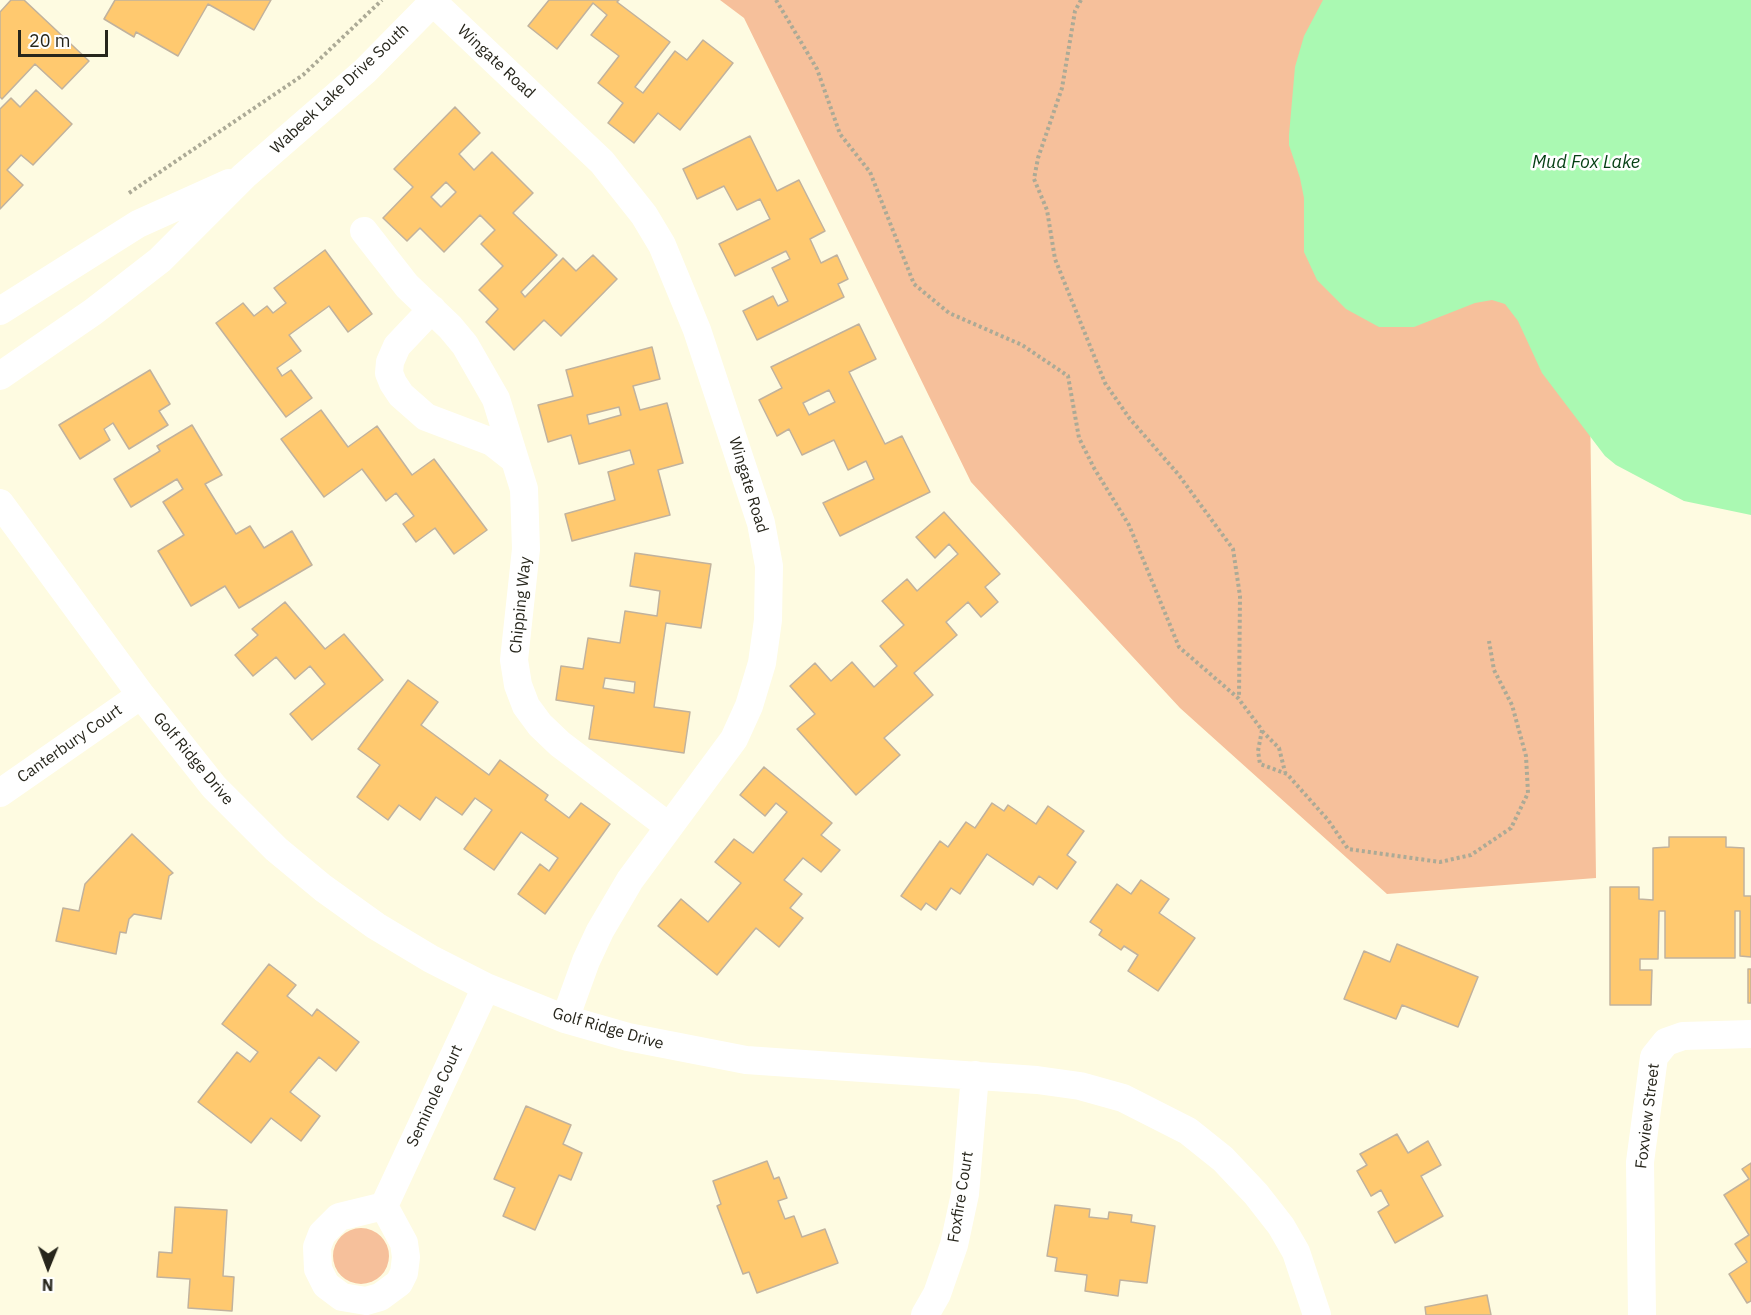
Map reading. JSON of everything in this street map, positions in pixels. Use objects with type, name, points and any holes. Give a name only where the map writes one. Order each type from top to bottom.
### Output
[{"type":"street","name":"Wabeek Lake Drive South","points":[[0,376],[93,312],[160,261],[244,176],[365,71],[434,1]]},
{"type":"street","name":"Wingate Road","points":[[434,1],[602,162],[644,215],[662,245],[697,330],[761,523],[769,566],[768,620],[762,663],[749,706],[734,739],[630,880],[600,931],[586,961],[565,1019]]},
{"type":"street","name":"Wabeek Lake Drive South","points":[[0,311],[138,224],[244,176]]},
{"type":"street","name":"Chipping Way","points":[[364,231],[407,286],[450,327],[482,372],[496,399],[524,489],[527,517],[526,549],[514,660],[518,685],[526,706],[540,725],[560,744],[668,826]]},
{"type":"street","points":[[432,309],[397,346],[390,362],[389,373],[393,383],[401,395],[426,417],[492,442],[515,460]]},
{"type":"street","name":"Golf Ridge Drive","points":[[0,503],[141,695],[214,787],[284,855],[323,888],[376,926],[431,959],[486,987],[565,1019],[628,1037],[746,1060],[975,1075],[1080,1086],[1123,1098],[1188,1131],[1223,1159],[1281,1226],[1306,1278],[1317,1315]]},
{"type":"street","name":"Canterbury Court","points":[[0,793],[141,695]]},
{"type":"street","name":"Seminole Court","points":[[384,1206],[486,987]]},
{"type":"street","name":"Foxview Street","points":[[1642,1315],[1640,1162],[1654,1057],[1666,1042],[1683,1036],[1751,1034]]},
{"type":"street","name":"Foxfire Court","points":[[926,1315],[937,1294],[957,1235],[964,1194],[975,1075]]},
{"type":"path","points":[[121,198],[251,113],[303,75],[382,0]]},
{"type":"path","points":[[776,0],[817,69],[840,134],[870,172],[914,284],[949,313],[1022,345],[1068,376],[1079,438],[1094,468],[1129,525],[1179,647],[1239,698],[1262,730],[1280,748],[1285,773]]},
{"type":"path","points":[[1082,0],[1076,11],[1062,88],[1034,179],[1047,210],[1055,259],[1105,383],[1130,419],[1178,474],[1233,549],[1240,596],[1239,698]]},
{"type":"path","points":[[1262,730],[1258,751],[1260,764],[1285,773],[1304,792],[1348,849],[1440,862],[1471,855],[1511,828],[1528,793],[1526,756],[1512,705],[1494,670],[1489,641]]},
{"type":"shaded area","points":[[720,0],[1585,0],[1596,878],[1387,894],[1180,708],[971,482],[744,18]]},
{"type":"shaded area","points":[[361,1228],[372,1230],[381,1236],[387,1245],[389,1256],[387,1267],[381,1276],[372,1282],[361,1284],[350,1282],[341,1276],[335,1267],[333,1256],[335,1245],[341,1236],[350,1230]]},
{"type":"water","name":"Mud Fox Lake","points":[[1323,0],[1751,0],[1751,515],[1684,501],[1616,465],[1605,456],[1542,373],[1518,321],[1505,304],[1492,300],[1475,303],[1414,327],[1379,327],[1346,309],[1317,280],[1304,252],[1304,198],[1289,145],[1289,135],[1295,67],[1304,36]]},
{"type":"building","points":[[11,0],[24,0],[89,61],[62,89],[35,64],[2,99],[0,97],[0,12]]},
{"type":"building","points":[[115,0],[271,0],[254,30],[208,4],[178,56],[136,32],[134,37],[104,19]]},
{"type":"building","points":[[549,0],[619,0],[617,2],[670,42],[635,87],[643,93],[675,51],[687,60],[703,40],[733,63],[680,130],[658,113],[634,143],[608,123],[623,103],[598,83],[619,56],[591,35],[607,15],[593,3],[557,49],[528,26]]},
{"type":"building","points":[[36,90],[72,124],[33,165],[21,155],[7,170],[23,185],[0,209],[0,109],[11,98],[20,107]]},
{"type":"building","points":[[455,107],[480,133],[459,154],[474,170],[492,152],[533,193],[513,213],[557,255],[521,292],[525,297],[563,258],[576,271],[593,255],[617,279],[561,336],[544,320],[514,350],[486,322],[498,309],[479,290],[503,266],[481,244],[495,230],[480,215],[444,252],[420,228],[407,241],[383,218],[413,187],[394,169]],"holes":[[[446,182],[456,192],[441,207],[431,197]]]},
{"type":"building","points":[[750,136],[777,191],[799,180],[825,231],[810,239],[821,263],[837,255],[848,279],[838,284],[844,297],[757,340],[743,311],[773,296],[778,306],[788,301],[772,268],[790,259],[786,251],[735,276],[719,244],[770,219],[760,199],[737,210],[724,186],[697,199],[683,169]]},
{"type":"building","points":[[325,250],[372,314],[348,332],[329,306],[289,335],[301,351],[277,368],[282,376],[291,370],[312,398],[286,417],[216,323],[243,303],[254,316],[267,306],[273,313],[286,303],[274,288]]},
{"type":"building","points":[[859,324],[876,359],[849,372],[885,444],[902,436],[930,492],[840,536],[823,503],[874,479],[866,461],[848,470],[834,440],[802,455],[789,429],[777,436],[759,400],[782,388],[771,367]],"holes":[[[829,390],[835,402],[809,415],[803,403]]]},
{"type":"building","points":[[652,347],[660,379],[633,386],[640,410],[667,403],[683,463],[658,470],[670,515],[572,541],[565,514],[615,500],[608,472],[634,464],[630,450],[579,464],[571,435],[548,442],[538,405],[573,396],[566,370]],"holes":[[[619,407],[621,415],[589,424],[587,415]]]},
{"type":"building","points":[[150,370],[170,404],[159,411],[168,425],[129,449],[113,423],[104,429],[110,440],[80,459],[59,425]]},
{"type":"building","points":[[321,410],[348,447],[377,426],[412,475],[434,459],[487,530],[454,554],[435,528],[416,542],[403,524],[414,516],[396,493],[386,501],[362,469],[324,497],[281,439]]},
{"type":"building","points":[[192,425],[222,475],[205,484],[236,534],[250,526],[264,548],[292,531],[312,565],[239,608],[225,586],[191,606],[158,551],[184,535],[163,502],[183,489],[177,479],[131,507],[114,479],[160,451],[157,446]]},
{"type":"building","points":[[944,512],[1000,574],[985,587],[998,602],[981,617],[968,602],[946,622],[957,635],[914,673],[933,695],[884,738],[900,755],[856,795],[797,729],[815,714],[790,686],[815,663],[831,681],[852,662],[874,687],[897,666],[880,646],[904,625],[882,601],[907,579],[917,591],[958,554],[949,544],[935,558],[916,537]]},
{"type":"building","points":[[635,553],[711,564],[701,628],[666,623],[657,685],[654,707],[690,712],[684,753],[589,739],[594,706],[556,700],[561,666],[583,669],[588,638],[620,643],[625,611],[657,616],[660,591],[630,586]],"holes":[[[605,678],[635,682],[634,693],[603,688]]]},
{"type":"building","points":[[285,602],[325,649],[344,634],[383,680],[312,740],[290,714],[325,684],[310,666],[295,679],[276,657],[253,676],[235,655],[258,635],[252,629]]},
{"type":"building","points":[[408,680],[438,702],[421,725],[489,775],[500,760],[548,795],[545,800],[569,818],[581,803],[610,824],[545,914],[518,894],[540,864],[549,871],[558,858],[521,832],[494,870],[464,849],[492,810],[475,798],[462,815],[436,797],[420,820],[399,805],[388,820],[357,797],[380,765],[358,749]]},
{"type":"building","points":[[764,767],[832,823],[821,835],[840,850],[821,872],[803,858],[784,880],[802,894],[790,908],[803,918],[779,947],[756,928],[717,975],[658,926],[681,899],[708,922],[741,883],[715,862],[734,839],[753,853],[787,812],[776,803],[765,816],[740,795]]},
{"type":"building","points":[[992,803],[1004,811],[1008,805],[1036,824],[1048,806],[1084,831],[1067,855],[1076,862],[1057,889],[1039,876],[1033,885],[987,854],[960,894],[951,888],[936,910],[926,903],[921,910],[901,896],[940,841],[948,847],[966,822],[975,828]]},
{"type":"building","points":[[132,834],[173,873],[169,876],[161,919],[134,914],[129,919],[126,933],[120,932],[116,954],[56,941],[63,908],[79,911],[85,884]]},
{"type":"building","points":[[1669,837],[1726,837],[1726,847],[1744,848],[1744,896],[1751,896],[1751,957],[1740,956],[1740,911],[1735,911],[1735,958],[1665,958],[1665,911],[1659,911],[1658,959],[1640,959],[1640,970],[1652,970],[1651,1005],[1610,1005],[1610,887],[1639,887],[1639,899],[1653,900],[1653,848],[1669,847]]},
{"type":"building","points":[[1141,880],[1169,899],[1159,913],[1195,938],[1158,991],[1128,971],[1138,955],[1124,946],[1121,950],[1099,935],[1102,930],[1090,922],[1117,884],[1131,894]]},
{"type":"building","points":[[1397,944],[1478,977],[1458,1027],[1402,1005],[1396,1019],[1344,999],[1364,951],[1390,962]]},
{"type":"building","points":[[269,964],[296,985],[287,996],[312,1016],[317,1009],[359,1042],[336,1071],[319,1057],[290,1092],[320,1116],[301,1141],[271,1118],[251,1143],[198,1102],[237,1052],[250,1062],[258,1052],[222,1024]]},
{"type":"building","points":[[1748,969],[1751,969],[1751,1003],[1748,1003]]},
{"type":"building","points":[[526,1106],[571,1125],[563,1144],[582,1153],[571,1180],[559,1175],[535,1230],[503,1216],[515,1188],[494,1179]]},
{"type":"building","points":[[1397,1134],[1408,1153],[1428,1141],[1441,1165],[1421,1176],[1443,1216],[1395,1243],[1378,1212],[1389,1205],[1381,1190],[1371,1196],[1357,1171],[1367,1165],[1360,1154]]},
{"type":"building","points":[[767,1161],[774,1179],[779,1177],[787,1198],[778,1201],[785,1219],[794,1216],[802,1237],[825,1229],[838,1263],[757,1293],[749,1272],[743,1274],[717,1206],[721,1204],[713,1181]]},
{"type":"building","points":[[1751,1163],[1751,1301],[1747,1303],[1729,1274],[1747,1262],[1735,1244],[1749,1235],[1724,1195],[1749,1179],[1742,1169]]},
{"type":"building","points":[[1055,1205],[1090,1209],[1089,1217],[1108,1219],[1109,1212],[1132,1215],[1131,1222],[1155,1226],[1147,1283],[1120,1280],[1118,1296],[1085,1291],[1087,1275],[1055,1271],[1057,1258],[1047,1256]]},
{"type":"building","points":[[175,1207],[227,1210],[223,1276],[234,1277],[232,1311],[188,1308],[190,1279],[157,1277],[159,1252],[172,1253]]},
{"type":"building","points":[[1487,1295],[1491,1315],[1426,1315],[1425,1307]]}]
